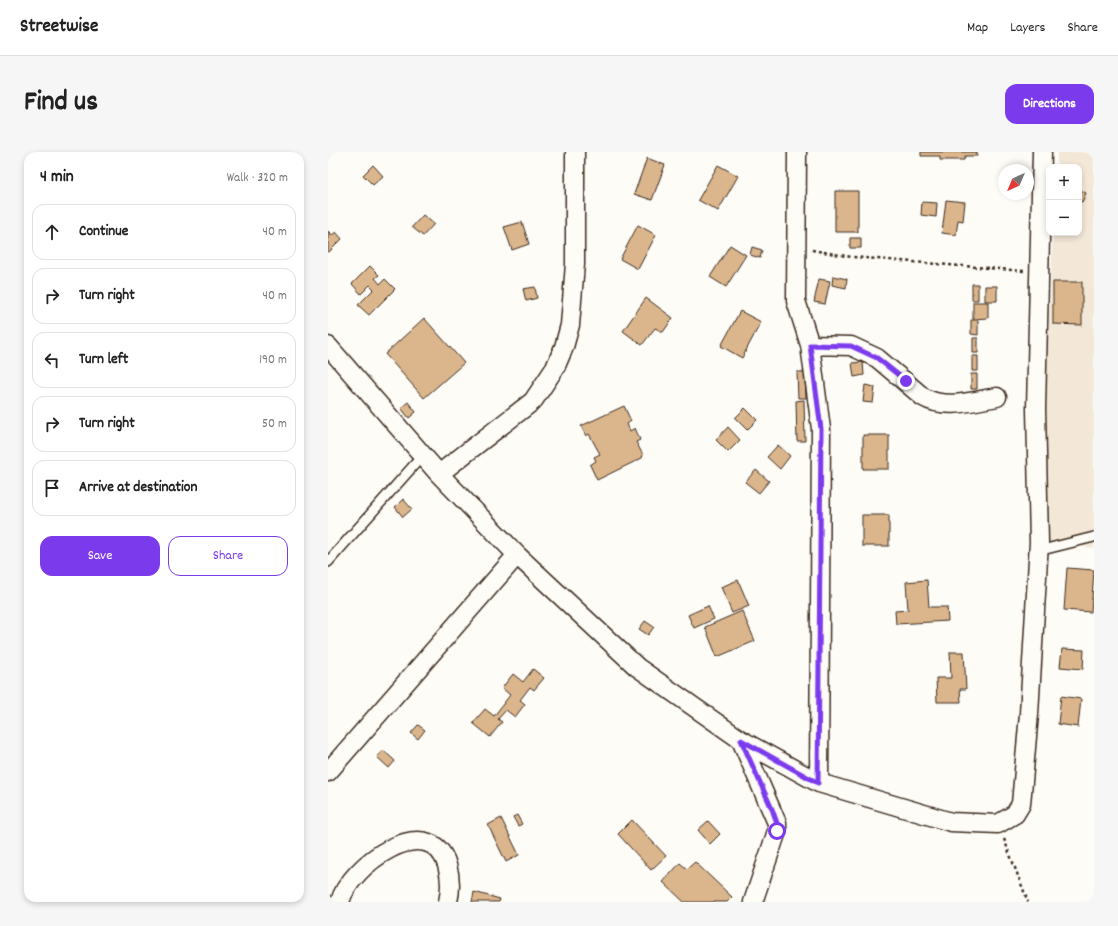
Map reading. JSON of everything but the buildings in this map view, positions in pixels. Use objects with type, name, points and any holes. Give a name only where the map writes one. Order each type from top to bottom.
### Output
[{"type":"street","points":[[439,474],[533,401],[555,368],[564,347],[570,325],[575,264],[575,152]]},
{"type":"street","points":[[796,152],[796,301],[810,345],[821,429],[818,783]]},
{"type":"street","points":[[328,346],[439,474],[517,555],[637,667],[741,740],[818,783],[951,822],[998,824],[1015,814],[1020,804],[1030,714],[1038,552],[1036,409],[1042,152]]},
{"type":"street","points":[[810,345],[851,346],[877,358],[931,402],[945,405],[997,397]]},
{"type":"street","points":[[328,772],[517,555]]},
{"type":"street","points":[[741,740],[777,823],[777,831],[753,902]]},
{"type":"street","points":[[340,902],[352,878],[390,848],[409,841],[423,842],[436,847],[444,857],[450,876],[450,893],[448,902]]},
{"type":"lane","points":[[328,562],[422,455]]},
{"type":"lane","points":[[1038,552],[1094,537]]},
{"type":"path","points":[[796,247],[852,257],[1040,272]]},
{"type":"path","points":[[998,824],[1028,902]]},
{"type":"shaded area","points":[[1057,152],[1094,152],[1094,548],[1039,542],[1053,236],[1082,236],[1082,164],[1057,164]]},
{"type":"route","points":[[777,831],[777,823],[772,809],[741,740],[818,783],[821,429],[810,345],[851,346],[877,358],[906,381]]}]
